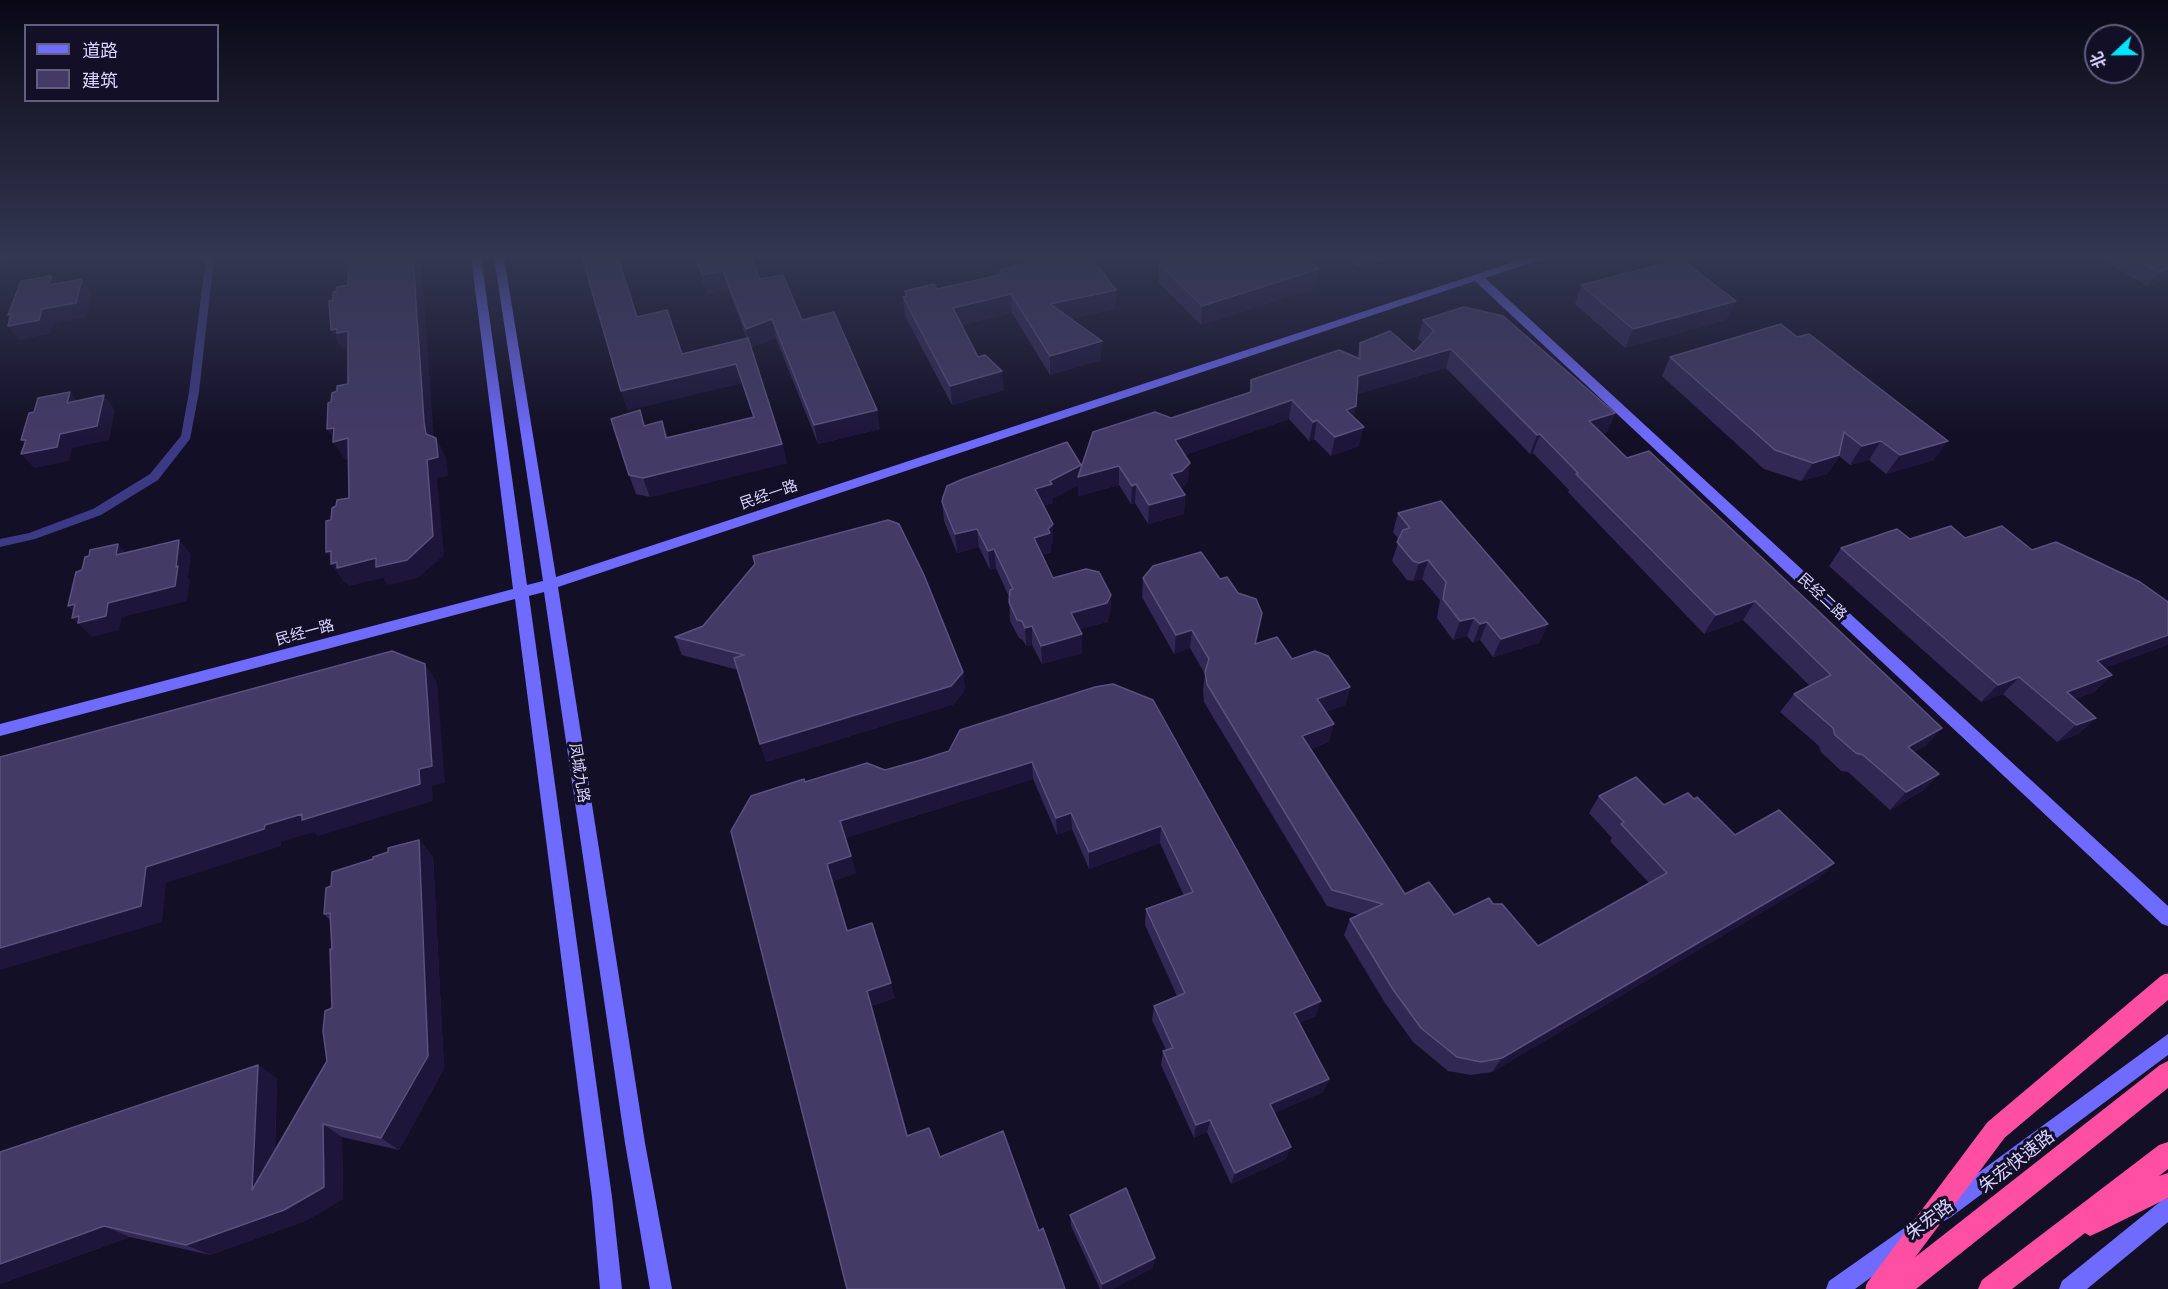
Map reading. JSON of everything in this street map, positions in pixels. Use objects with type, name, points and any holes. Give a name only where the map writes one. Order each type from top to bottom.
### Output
[{"type":"highway","points":[[1877,1289],[1996,1130],[2168,985]]},
{"type":"highway","name":"朱宏快速路","points":[[1895,1289],[2168,1073]]},
{"type":"highway","points":[[1991,1289],[2168,1154]]},
{"type":"highway","points":[[2055,1239],[2168,1185]]},
{"type":"street","points":[[484,317],[602,1197],[611,1289]]},
{"type":"street","name":"凤城九路","points":[[508,317],[635,1143],[661,1289]]},
{"type":"street","name":"民经一路","points":[[0,730],[549,585],[1356,317]]},
{"type":"street","name":"民经二路","points":[[1520,317],[2168,918]]},
{"type":"street","name":"朱宏路","points":[[1837,1289],[2168,1043]]},
{"type":"street","points":[[2070,1289],[2168,1208]]},
{"type":"lane","points":[[0,543],[31,536],[97,512],[154,477],[186,437],[203,317]]},
{"type":"building","points":[[10,317],[40,317],[39,320],[8,326]]},
{"type":"building","points":[[330,317],[417,317],[424,422],[426,434],[436,438],[438,457],[427,460],[433,536],[407,560],[376,567],[376,558],[337,568],[337,562],[331,564],[331,551],[326,552],[326,521],[331,520],[332,508],[336,506],[337,500],[349,498],[348,438],[333,442],[334,428],[327,429],[328,403],[331,402],[332,393],[337,391],[337,386],[348,384],[348,331],[337,333],[337,329],[331,330]]},
{"type":"building","points":[[600,317],[669,317],[682,354],[748,338],[782,444],[643,478],[629,475],[611,419],[640,410],[644,426],[662,421],[666,438],[754,417],[736,364],[621,391]]},
{"type":"building","points":[[741,317],[801,317],[802,320],[813,317],[836,317],[877,410],[814,425],[772,319],[746,329]]},
{"type":"building","points":[[914,317],[958,317],[978,357],[985,355],[1002,371],[950,386]]},
{"type":"building","points":[[1026,317],[1068,317],[1102,341],[1050,356]]},
{"type":"building","points":[[1432,317],[1504,317],[1615,413],[1589,421],[1627,458],[1649,451],[1942,728],[1908,747],[1939,774],[1906,792],[1863,755],[1856,753],[1835,735],[1833,728],[1794,694],[1831,675],[1755,601],[1716,615],[1576,474],[1578,473],[1540,434],[1537,435],[1451,349],[1358,376],[1356,406],[1346,410],[1364,427],[1335,437],[1317,420],[1313,422],[1292,400],[1175,440],[1190,463],[1182,471],[1171,474],[1185,495],[1149,505],[1136,484],[1132,486],[1119,466],[1078,477],[1093,432],[1155,412],[1171,418],[1251,392],[1251,380],[1339,350],[1360,359],[1360,343],[1390,331],[1414,352],[1434,331],[1423,320]]},
{"type":"building","points":[[1619,317],[1677,317],[1633,329]]},
{"type":"building","points":[[1781,324],[1797,337],[1809,334],[1948,441],[1900,455],[1881,441],[1862,446],[1844,432],[1839,455],[1813,463],[1775,450],[1670,357]]},
{"type":"building","points":[[70,392],[67,403],[104,395],[97,426],[60,434],[57,447],[21,454],[26,440],[21,440],[29,413],[34,412],[38,398]]},
{"type":"building","points":[[1067,442],[1081,465],[1050,481],[1052,484],[1035,489],[1053,524],[1048,529],[1050,533],[1034,538],[1053,578],[1086,569],[1099,572],[1111,595],[1107,603],[1071,613],[1082,634],[1041,646],[1032,626],[1025,628],[1022,621],[1017,620],[1009,602],[1010,590],[1013,589],[994,549],[988,551],[977,529],[955,534],[942,502],[947,486]]},
{"type":"building","points":[[1441,501],[1548,624],[1501,639],[1487,622],[1480,624],[1474,618],[1460,621],[1443,599],[1446,582],[1428,560],[1419,563],[1413,561],[1397,542],[1403,530],[1410,528],[1398,513]]},
{"type":"building","points":[[888,520],[899,524],[924,575],[963,672],[951,686],[760,744],[734,658],[744,655],[675,637],[703,626],[755,564],[753,556]]},
{"type":"building","points":[[1951,526],[1965,538],[2002,526],[2032,550],[2056,542],[2140,582],[2168,602],[2168,635],[2097,661],[2112,675],[2067,692],[2096,718],[2076,725],[2019,677],[1998,685],[1841,548],[1897,529],[1910,539]]},
{"type":"building","points":[[179,540],[175,586],[108,603],[106,616],[78,623],[79,616],[72,618],[75,604],[68,606],[76,572],[82,570],[85,557],[89,556],[90,550],[118,544],[116,555]]},
{"type":"building","points":[[1201,552],[1220,579],[1227,577],[1238,593],[1256,599],[1262,613],[1255,644],[1277,637],[1292,659],[1315,651],[1328,656],[1350,687],[1317,699],[1334,724],[1302,736],[1405,894],[1429,882],[1454,915],[1489,898],[1493,904],[1502,904],[1538,946],[1667,873],[1621,824],[1624,822],[1599,796],[1636,777],[1664,805],[1688,793],[1694,799],[1697,797],[1735,835],[1779,810],[1834,863],[1502,1058],[1481,1062],[1457,1057],[1421,1028],[1392,988],[1350,919],[1383,904],[1332,890],[1207,684],[1205,672],[1209,659],[1192,630],[1176,635],[1143,578],[1153,566]]},
{"type":"building","points":[[392,651],[425,664],[432,766],[419,769],[420,784],[302,820],[302,814],[265,825],[264,829],[146,867],[141,906],[0,948],[0,757]]},
{"type":"building","points":[[1113,684],[1153,700],[1321,1001],[1294,1013],[1329,1079],[1270,1104],[1291,1147],[1235,1173],[1210,1120],[1196,1125],[1163,1051],[1173,1048],[1154,1006],[1185,993],[1146,909],[1193,892],[1161,826],[1089,852],[1071,813],[1056,818],[1032,762],[840,821],[851,856],[827,864],[847,931],[872,923],[891,983],[867,991],[907,1136],[929,1128],[940,1157],[1003,1131],[1039,1231],[1043,1228],[1065,1289],[847,1289],[731,831],[751,796],[804,779],[805,782],[867,763],[885,770],[921,760],[949,751],[960,730],[1095,687]]},
{"type":"building","points":[[419,840],[428,1056],[381,1138],[323,1124],[324,1187],[284,1210],[186,1245],[104,1226],[0,1264],[0,1152],[258,1065],[252,1190],[327,1061],[323,1031],[325,1011],[332,1008],[330,949],[332,949],[330,913],[324,914],[326,888],[331,886],[332,872],[373,859],[373,857],[388,852],[388,848]]},
{"type":"building","points":[[1126,1188],[1155,1258],[1102,1284],[1070,1215]]}]
